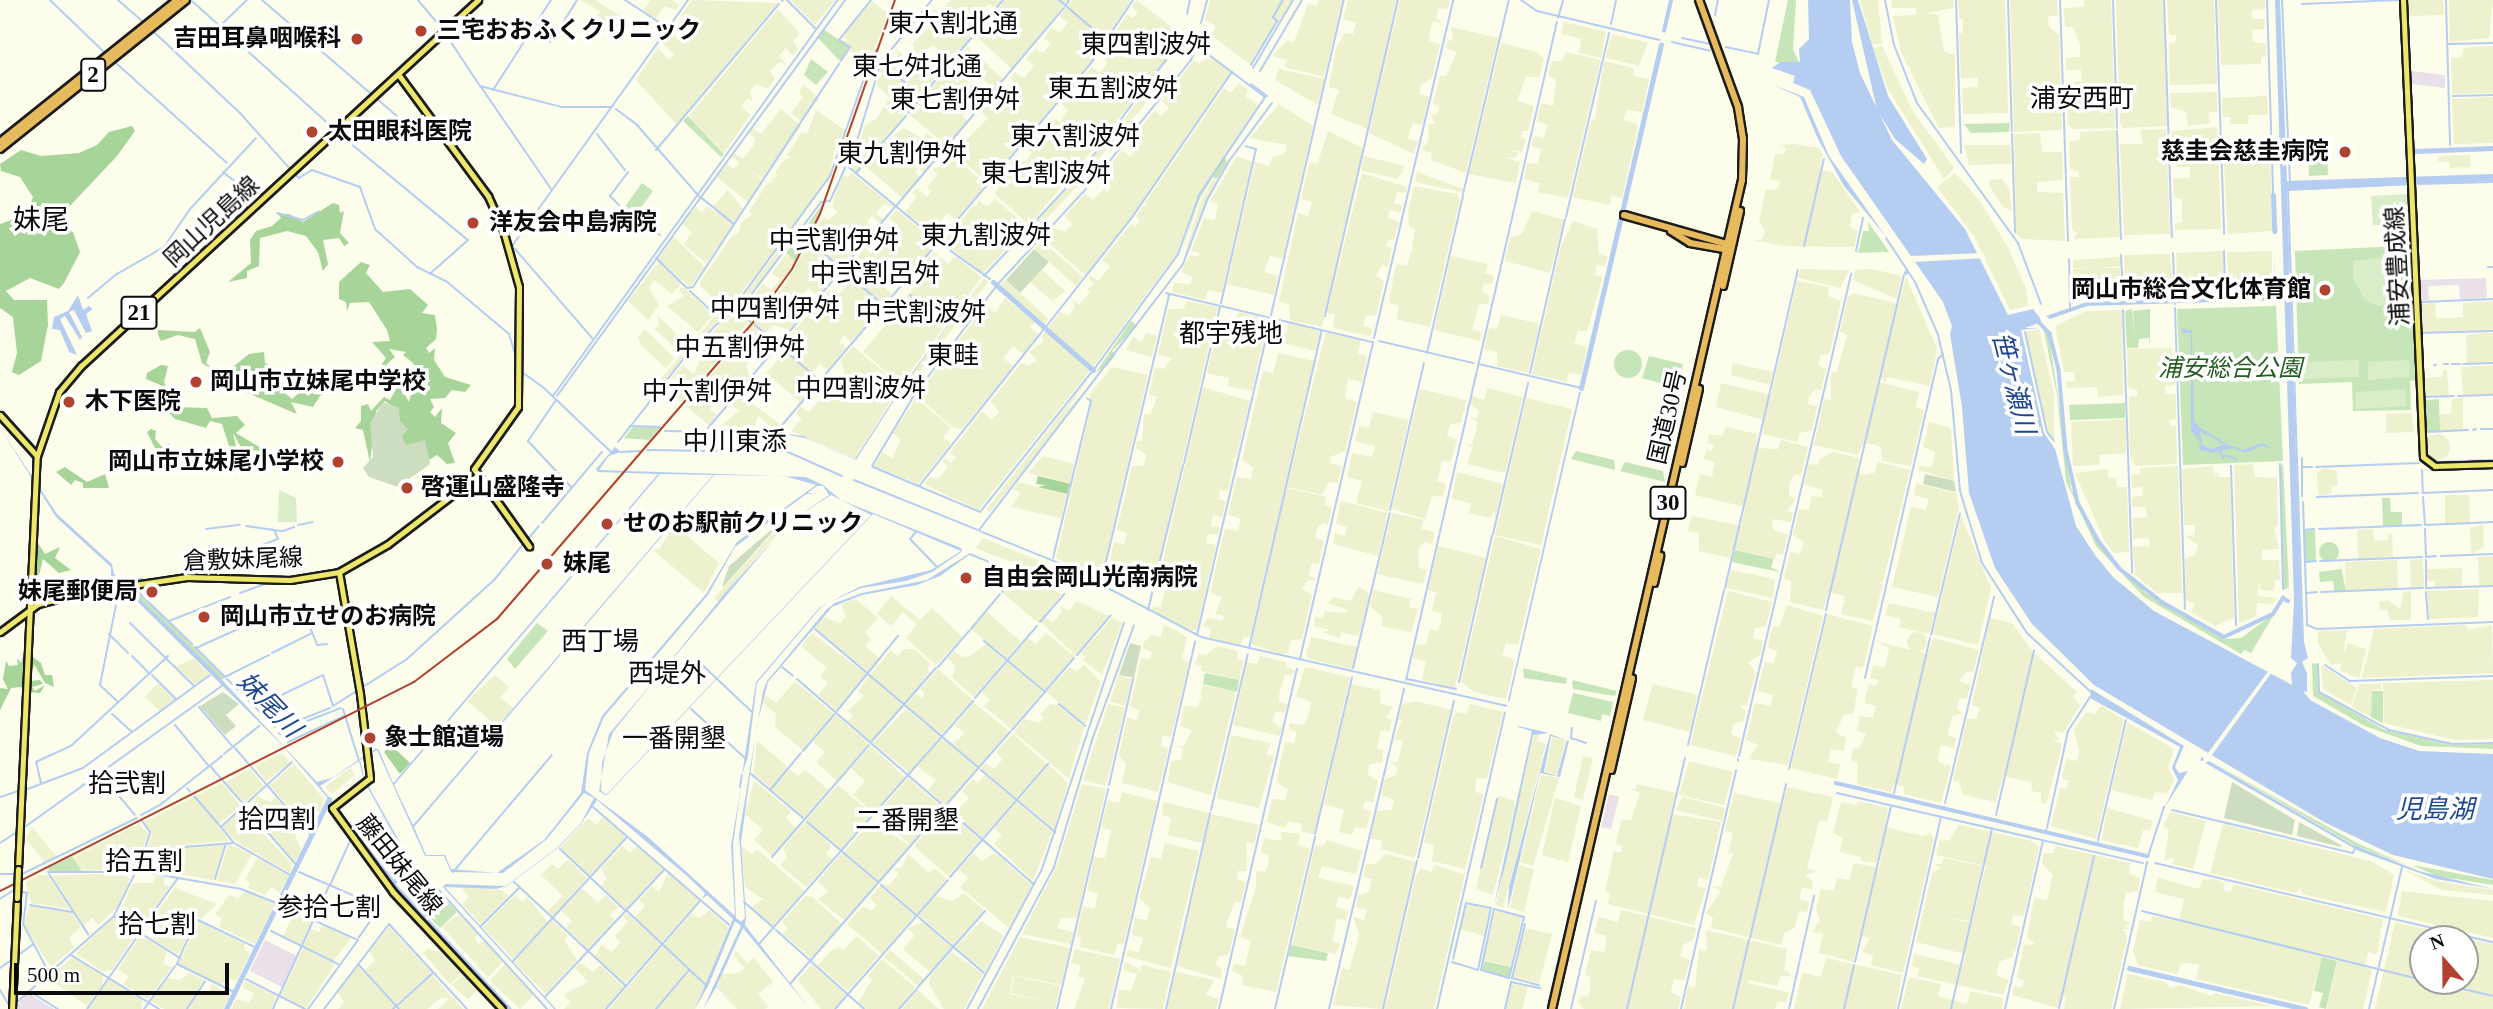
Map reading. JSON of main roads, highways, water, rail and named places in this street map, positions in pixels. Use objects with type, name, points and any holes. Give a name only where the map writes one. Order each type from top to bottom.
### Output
[{"type":"highway","name":"2","points":[[0,142],[177,0]]},
{"type":"highway","name":"2","points":[[0,149],[186,0]]},
{"type":"highway","name":"国道30号","points":[[1554,1009],[1746,181],[1746,130],[1736,86],[1701,0]]},
{"type":"highway","points":[[1624,215],[1660,225],[1690,243],[1729,247]]},
{"type":"main road","name":"岡山児島線","points":[[12,1009],[35,481],[37,456],[47,416],[69,379],[478,0]]},
{"type":"main road","name":"浦安豊成線","points":[[2403,0],[2424,460],[2435,466],[2493,464]]},
{"type":"main road","points":[[398,74],[488,196],[503,230],[519,287],[518,407],[474,467],[477,476],[529,546]]},
{"type":"main road","points":[[0,415],[37,456]]},
{"type":"main road","name":"倉敷妹尾線","points":[[0,632],[31,609],[58,597],[187,577],[290,580],[339,572],[388,544],[477,476]]},
{"type":"main road","name":"藤田妹尾線","points":[[339,572],[360,692],[365,757],[370,778],[335,805],[393,892],[502,1009]]},
{"type":"water","points":[[1808,0],[1850,0],[1852,42],[1860,73],[1892,140],[1965,229],[2008,315],[2033,309],[2040,318],[2041,322],[2025,328],[2038,328],[2021,330],[2044,433],[2055,449],[2076,526],[2095,555],[2113,577],[2154,611],[2292,685],[2291,673],[2297,663],[2291,658],[2294,602],[2275,0],[2280,0],[2287,181],[2493,174],[2493,181],[2287,191],[2302,634],[2308,658],[2302,662],[2307,673],[2307,692],[2303,691],[2310,700],[2380,738],[2419,751],[2493,754],[2493,879],[2393,855],[2324,822],[2094,685],[2032,624],[1995,568],[1969,493],[1962,407],[1950,334],[1952,326],[1943,302],[1841,156],[1810,90],[1793,83],[1795,76],[1772,68],[1780,62],[1800,62],[1799,49],[1809,39]]},
{"type":"water","points":[[1852,0],[1858,0],[1888,96],[1927,159],[1924,164],[1895,139],[1877,110]]},
{"type":"water","points":[[1771,84],[1804,97],[1829,156],[1887,238],[1844,186],[1818,139],[1800,97]]},
{"type":"water","points":[[2274,250],[2276,300],[2087,306],[2050,319],[2046,316],[2087,302],[2269,297],[2275,288]]},
{"type":"water","points":[[985,276],[902,388],[856,460],[809,439],[780,433],[803,436],[855,459],[902,386]]},
{"type":"water","points":[[78,295],[83,310],[89,306],[93,309],[86,314],[92,331],[86,333],[74,310],[69,312],[82,337],[80,340],[65,316],[60,319],[77,355],[69,352],[60,330],[52,329],[54,317],[68,311]]},
{"type":"water","points":[[2182,328],[2192,331],[2194,421],[2210,438],[2200,431],[2202,445],[2212,449],[2225,444],[2244,450],[2265,444],[2271,449],[2262,446],[2245,453],[2233,448],[2213,453],[2199,450],[2200,443],[2191,430],[2191,333],[2182,333]]},
{"type":"water","points":[[1581,392],[1509,703],[1508,700]]},
{"type":"water","points":[[0,428],[57,514],[112,564],[114,574],[211,668],[317,782],[332,778],[376,748],[379,750],[393,783],[658,474],[598,472],[596,469],[615,447],[621,452],[609,456],[599,470],[771,476],[714,475],[414,827],[426,855],[445,855],[451,869],[495,873],[451,872],[444,856],[425,856],[377,750],[360,760],[365,780],[403,852],[364,781],[359,761],[320,786],[394,880],[404,867],[403,854],[405,867],[429,880],[405,868],[396,884],[512,1009],[508,1009],[391,885],[327,797],[282,745],[111,575],[111,567],[56,517]],"holes":[[[660,474],[713,475],[413,825],[394,785]]]},
{"type":"water","points":[[785,476],[806,477],[823,485],[841,500],[831,495],[791,521],[774,540],[788,523],[829,495],[823,486],[817,486],[735,547],[708,595],[604,717],[589,753],[585,790],[648,837],[735,916],[731,846],[741,787],[733,845],[736,918],[741,922],[745,918],[739,835],[755,736],[741,842],[746,917],[745,925],[810,1009],[743,928],[717,985],[735,1009],[717,986],[703,1009],[741,926],[735,921],[709,984],[695,1009],[733,919],[707,895],[702,899],[705,893],[687,876],[597,800],[581,824],[559,847],[507,886],[496,889],[445,887],[554,1009],[443,887],[445,884],[506,886],[558,847],[581,823],[594,798],[584,793],[547,839],[503,873],[497,873],[544,840],[581,793],[587,753],[602,716],[706,594],[737,542],[816,485]]},
{"type":"water","points":[[841,500],[961,548],[962,551],[960,553],[932,572],[906,581],[861,588],[830,602],[859,587],[931,570],[961,551],[873,514],[606,796],[599,791],[601,777],[601,790],[606,795],[871,515]]},
{"type":"water","points":[[970,553],[1066,593],[969,555],[940,576],[917,585],[862,595],[832,607],[768,682],[758,721],[767,681],[827,609],[835,603],[862,593],[927,580]]},
{"type":"water","points":[[822,606],[757,683],[748,756],[742,775],[756,682]]},
{"type":"water","points":[[657,678],[613,732],[606,752],[609,734]]},
{"type":"water","points":[[2091,689],[2184,746],[2175,767],[2179,773],[2188,771],[2165,807],[2178,780],[2172,768],[2180,747],[2090,698]]},
{"type":"water","points":[[1518,726],[1549,733],[1533,735],[1494,906],[1532,731]]},
{"type":"water","points":[[1550,734],[1565,739],[1551,736],[1544,772],[1557,776],[1567,740],[1569,741],[1560,777],[1540,773],[1508,909],[1509,887]]},
{"type":"water","points":[[2202,757],[2351,844],[2419,871],[2493,889],[2436,879],[2359,851],[2200,760]]},
{"type":"waterway","points":[[50,0],[105,53]]},
{"type":"waterway","points":[[118,0],[143,22]]},
{"type":"waterway","points":[[221,25],[247,0]]},
{"type":"waterway","points":[[262,0],[420,136],[434,128]]},
{"type":"waterway","points":[[418,0],[442,29]]},
{"type":"waterway","points":[[493,90],[551,0]]},
{"type":"waterway","points":[[531,30],[551,42],[577,0]]},
{"type":"waterway","points":[[625,0],[668,28]]},
{"type":"waterway","points":[[512,246],[688,0]]},
{"type":"waterway","points":[[787,0],[816,29]]},
{"type":"waterway","points":[[553,396],[838,0]]},
{"type":"waterway","points":[[674,234],[845,0]]},
{"type":"waterway","points":[[841,61],[850,47],[839,40],[871,0]]},
{"type":"waterway","points":[[618,442],[686,356],[716,325],[745,303],[821,202],[830,201],[856,144],[881,62],[932,0]]},
{"type":"waterway","points":[[908,113],[1003,0]]},
{"type":"waterway","points":[[1059,0],[1106,40]]},
{"type":"waterway","points":[[1066,5],[1069,0]]},
{"type":"waterway","points":[[777,431],[1091,63],[1133,0]]},
{"type":"waterway","points":[[1187,14],[1190,0]]},
{"type":"waterway","points":[[1201,23],[1207,0]]},
{"type":"waterway","points":[[1251,65],[1277,21],[1273,17],[1283,0]]},
{"type":"waterway","points":[[1253,68],[1293,0]]},
{"type":"waterway","points":[[1260,71],[1302,0]]},
{"type":"waterway","points":[[1271,315],[1344,0]]},
{"type":"waterway","points":[[1325,316],[1398,0]]},
{"type":"waterway","points":[[1374,338],[1453,0]]},
{"type":"waterway","points":[[1463,194],[1509,0]]},
{"type":"waterway","points":[[1521,0],[1537,11],[1660,40]]},
{"type":"waterway","points":[[1558,18],[1563,0]]},
{"type":"waterway","points":[[1611,24],[1616,0]]},
{"type":"waterway","points":[[1664,31],[1671,0]]},
{"type":"waterway","points":[[1715,15],[1718,0]]},
{"type":"waterway","points":[[1726,47],[1758,54],[1769,0]]},
{"type":"waterway","points":[[1885,0],[1894,45],[1917,103],[2018,243],[2041,304]]},
{"type":"waterway","points":[[1956,0],[1961,153]]},
{"type":"waterway","points":[[2008,0],[2012,131]]},
{"type":"waterway","points":[[2060,0],[2068,241]]},
{"type":"waterway","points":[[2113,0],[2117,128]]},
{"type":"waterway","points":[[2164,0],[2172,237]]},
{"type":"waterway","points":[[2216,0],[2224,234]]},
{"type":"waterway","points":[[2267,0],[2273,195]]},
{"type":"waterway","points":[[2282,0],[2290,183]]},
{"type":"waterway","points":[[2302,4],[2399,0]]},
{"type":"waterway","points":[[2446,0],[2450,145]]},
{"type":"waterway","points":[[192,1],[334,129]]},
{"type":"waterway","points":[[656,150],[779,4]]},
{"type":"waterway","points":[[896,206],[1064,8]]},
{"type":"waterway","points":[[1406,680],[1557,22]]},
{"type":"waterway","points":[[154,32],[240,113],[291,170]]},
{"type":"waterway","points":[[445,33],[480,86],[562,107],[611,107]]},
{"type":"waterway","points":[[1566,217],[1609,33]]},
{"type":"waterway","points":[[1682,38],[1711,44]]},
{"type":"waterway","points":[[984,276],[1079,174],[1182,39]]},
{"type":"waterway","points":[[1672,42],[1710,51]]},
{"type":"waterway","points":[[2448,44],[2493,43]]},
{"type":"waterway","points":[[1622,212],[1661,44]]},
{"type":"waterway","points":[[1660,48],[1663,45]]},
{"type":"waterway","points":[[872,466],[915,394],[997,285],[1095,179],[1191,60],[1197,46]]},
{"type":"waterway","points":[[873,467],[980,512],[1095,368],[1178,254],[1199,195],[1265,97],[1197,46]]},
{"type":"waterway","points":[[864,77],[876,50]]},
{"type":"waterway","points":[[116,63],[227,163]]},
{"type":"waterway","points":[[884,63],[921,98]]},
{"type":"waterway","points":[[656,258],[687,288],[693,287],[839,64]]},
{"type":"waterway","points":[[1045,328],[1133,216],[1232,72]]},
{"type":"waterway","points":[[690,291],[716,315],[736,304],[830,176],[863,81]]},
{"type":"waterway","points":[[1251,84],[1267,96]]},
{"type":"waterway","points":[[481,87],[551,189]]},
{"type":"waterway","points":[[2453,96],[2493,95]]},
{"type":"waterway","points":[[979,530],[1183,264],[1207,200],[1229,161],[1272,103]]},
{"type":"waterway","points":[[616,109],[637,125],[697,194]]},
{"type":"waterway","points":[[856,173],[906,116]]},
{"type":"waterway","points":[[2117,131],[2121,239]]},
{"type":"waterway","points":[[338,133],[468,240],[431,273]]},
{"type":"waterway","points":[[597,134],[625,170]]},
{"type":"waterway","points":[[2012,134],[2015,232]]},
{"type":"waterway","points":[[88,298],[117,274],[164,247],[190,209],[256,138]]},
{"type":"waterway","points":[[1221,303],[1256,149],[1245,146]]},
{"type":"waterway","points":[[2415,151],[2493,148]]},
{"type":"waterway","points":[[1804,246],[1824,159]]},
{"type":"waterway","points":[[846,165],[939,242]]},
{"type":"waterway","points":[[295,174],[299,178],[312,170],[360,187],[375,229],[417,267],[446,281],[509,334],[516,357]]},
{"type":"waterway","points":[[223,172],[257,199]]},
{"type":"waterway","points":[[619,205],[610,196],[628,172]]},
{"type":"waterway","points":[[2419,184],[2493,182]]},
{"type":"waterway","points":[[2300,189],[2408,184]]},
{"type":"waterway","points":[[2288,190],[2303,646]]},
{"type":"waterway","points":[[2273,195],[2274,231]]},
{"type":"waterway","points":[[699,196],[734,224]]},
{"type":"waterway","points":[[1427,353],[1463,196]]},
{"type":"waterway","points":[[708,428],[895,207]]},
{"type":"waterway","points":[[625,209],[631,214]]},
{"type":"waterway","points":[[277,213],[303,220],[319,211]]},
{"type":"waterway","points":[[1581,388],[1621,216]]},
{"type":"waterway","points":[[1856,251],[1863,218]]},
{"type":"waterway","points":[[638,219],[648,226]]},
{"type":"waterway","points":[[1530,373],[1565,219]]},
{"type":"waterway","points":[[652,229],[660,235]]},
{"type":"waterway","points":[[801,233],[807,238]]},
{"type":"waterway","points":[[557,396],[673,236]]},
{"type":"waterway","points":[[1886,238],[1915,282],[1938,335],[1951,390],[1960,491],[1982,563],[2027,633],[2091,692]]},
{"type":"waterway","points":[[811,242],[883,305]]},
{"type":"waterway","points":[[941,244],[990,279]]},
{"type":"waterway","points":[[515,249],[592,338]]},
{"type":"waterway","points":[[2224,251],[2225,295]]},
{"type":"waterway","points":[[2173,253],[2175,304]]},
{"type":"waterway","points":[[2121,255],[2123,295]]},
{"type":"waterway","points":[[2069,259],[2070,307]]},
{"type":"waterway","points":[[2488,267],[2493,267]]},
{"type":"waterway","points":[[1725,588],[1798,270]]},
{"type":"waterway","points":[[1739,756],[1851,274]]},
{"type":"waterway","points":[[1826,610],[1904,275]]},
{"type":"waterway","points":[[993,282],[1045,328]]},
{"type":"waterway","points":[[1166,293],[1372,342]]},
{"type":"waterway","points":[[910,295],[947,326]]},
{"type":"waterway","points":[[1101,583],[1169,295]]},
{"type":"waterway","points":[[2421,302],[2493,299]]},
{"type":"waterway","points":[[1184,463],[1220,307]]},
{"type":"waterway","points":[[2175,308],[2185,609]]},
{"type":"waterway","points":[[2123,310],[2132,573]]},
{"type":"waterway","points":[[741,313],[751,322]]},
{"type":"waterway","points":[[1197,635],[1271,318]]},
{"type":"waterway","points":[[2038,321],[2050,334],[2059,370],[2066,450],[2078,503],[2098,540],[2119,568],[2162,602],[2224,637],[2273,614],[2283,598],[2288,601]]},
{"type":"waterway","points":[[755,325],[778,345]]},
{"type":"waterway","points":[[920,485],[1045,328]]},
{"type":"waterway","points":[[1047,330],[1093,370]]},
{"type":"waterway","points":[[1249,648],[1322,330]]},
{"type":"waterway","points":[[2422,333],[2493,331]]},
{"type":"waterway","name":"笹ヶ瀬川","points":[[2025,332],[2047,432],[2054,441]]},
{"type":"waterway","points":[[1379,341],[1473,363]]},
{"type":"waterway","points":[[1300,659],[1373,342]]},
{"type":"waterway","points":[[780,346],[820,381]]},
{"type":"waterway","points":[[1865,678],[1938,359],[1943,354]]},
{"type":"waterway","points":[[1390,510],[1424,363]]},
{"type":"waterway","points":[[2463,364],[2493,363]]},
{"type":"waterway","points":[[1479,364],[1581,388]]},
{"type":"waterway","points":[[2452,364],[2460,364]]},
{"type":"waterway","points":[[522,372],[544,388],[611,452]]},
{"type":"waterway","points":[[1493,534],[1528,383]]},
{"type":"waterway","points":[[2458,396],[2493,395]]},
{"type":"waterway","points":[[2425,397],[2454,396]]},
{"type":"waterway","points":[[1053,558],[1091,401],[1087,398]]},
{"type":"waterway","points":[[556,400],[528,441],[572,488]]},
{"type":"waterway","points":[[630,426],[660,427]]},
{"type":"waterway","points":[[2199,428],[2225,444]]},
{"type":"waterway","points":[[2481,429],[2493,429]]},
{"type":"waterway","points":[[2426,432],[2468,430]]},
{"type":"waterway","points":[[665,431],[779,433]]},
{"type":"waterway","points":[[647,450],[788,452],[842,476]]},
{"type":"waterway","points":[[2219,450],[2224,459]]},
{"type":"waterway","points":[[620,452],[640,451]]},
{"type":"waterway","points":[[542,523],[602,452]]},
{"type":"waterway","points":[[2224,455],[2237,459]]},
{"type":"waterway","points":[[2302,458],[2302,496]]},
{"type":"waterway","points":[[2435,462],[2493,460]]},
{"type":"waterway","points":[[2316,467],[2419,463]]},
{"type":"waterway","points":[[2280,464],[2283,589]]},
{"type":"waterway","points":[[1148,610],[1183,465]]},
{"type":"waterway","points":[[2231,466],[2236,625]]},
{"type":"waterway","points":[[2302,467],[2312,467]]},
{"type":"waterway","points":[[2422,470],[2423,493],[2493,490]]},
{"type":"waterway","points":[[854,480],[980,531]]},
{"type":"waterway","points":[[2317,497],[2418,493]]},
{"type":"waterway","points":[[2423,497],[2425,525],[2493,522]]},
{"type":"waterway","points":[[2303,502],[2307,625],[2317,629],[2493,622]]},
{"type":"waterway","points":[[1353,668],[1390,513]]},
{"type":"waterway","points":[[1931,635],[1960,513]]},
{"type":"waterway","points":[[298,525],[313,522]]},
{"type":"waterway","points":[[206,529],[240,525]]},
{"type":"waterway","points":[[2319,529],[2421,525]]},
{"type":"waterway","points":[[246,526],[283,531],[294,527]]},
{"type":"waterway","points":[[528,539],[539,526]]},
{"type":"waterway","points":[[2305,530],[2314,529]]},
{"type":"waterway","points":[[2425,529],[2426,557],[2436,556]]},
{"type":"waterway","points":[[257,547],[278,539],[275,532]]},
{"type":"waterway","points":[[916,532],[910,539],[937,567]]},
{"type":"waterway","points":[[982,532],[1066,566],[1201,637],[1506,706]]},
{"type":"waterway","points":[[1459,682],[1492,536]]},
{"type":"waterway","points":[[333,706],[407,659],[495,579],[524,543]]},
{"type":"waterway","points":[[183,575],[257,552]]},
{"type":"waterway","points":[[2441,556],[2493,554]]},
{"type":"waterway","points":[[2320,561],[2422,557]]},
{"type":"waterway","points":[[2426,560],[2426,588],[2493,586]]},
{"type":"waterway","points":[[2306,562],[2316,561]]},
{"type":"waterway","points":[[1002,592],[1016,575]]},
{"type":"waterway","points":[[130,584],[128,579],[142,579]]},
{"type":"waterway","points":[[240,593],[268,583]]},
{"type":"waterway","points":[[134,588],[192,644]]},
{"type":"waterway","points":[[2321,592],[2423,588]]},
{"type":"waterway","points":[[117,701],[100,685],[119,590]]},
{"type":"waterway","points":[[1688,745],[1724,590]]},
{"type":"waterway","points":[[2307,593],[2317,592]]},
{"type":"waterway","points":[[2426,592],[2428,619]]},
{"type":"waterway","points":[[971,629],[1000,594]]},
{"type":"waterway","points":[[1040,622],[1064,594]]},
{"type":"waterway","points":[[169,621],[230,597]]},
{"type":"waterway","points":[[1945,803],[1994,597]]},
{"type":"waterway","points":[[255,622],[285,609]]},
{"type":"waterway","points":[[1789,769],[1826,614]]},
{"type":"waterway","points":[[295,619],[305,615],[317,645],[327,644]]},
{"type":"waterway","points":[[1077,655],[1111,615]]},
{"type":"waterway","points":[[130,623],[194,686]]},
{"type":"waterway","points":[[967,1009],[1042,869],[1124,623]]},
{"type":"waterway","points":[[196,648],[249,624]]},
{"type":"waterway","points":[[978,1009],[1054,867],[1092,740],[1134,625]]},
{"type":"waterway","points":[[975,698],[1037,626]]},
{"type":"waterway","points":[[815,629],[979,768]]},
{"type":"waterway","points":[[938,667],[969,631]]},
{"type":"waterway","points":[[272,653],[312,633]]},
{"type":"waterway","points":[[109,634],[128,653]]},
{"type":"waterway","points":[[837,711],[898,636]]},
{"type":"waterway","points":[[1894,793],[1930,638]]},
{"type":"waterway","points":[[984,641],[1045,692]]},
{"type":"waterway","points":[[1111,1009],[1195,641]]},
{"type":"waterway","points":[[195,647],[224,676]]},
{"type":"waterway","points":[[1996,815],[2034,650]]},
{"type":"waterway","points":[[1211,810],[1248,654]]},
{"type":"waterway","name":"妹尾川","points":[[225,677],[269,655]]},
{"type":"waterway","points":[[132,656],[149,673]]},
{"type":"waterway","points":[[41,783],[36,762],[72,745],[168,656]]},
{"type":"waterway","points":[[1012,730],[1074,658]]},
{"type":"waterway","points":[[696,659],[751,711]]},
{"type":"waterway","points":[[2318,664],[2319,692],[2389,730],[2452,744],[2493,743]]},
{"type":"waterway","points":[[2325,665],[2350,681],[2493,676]]},
{"type":"waterway","points":[[782,667],[793,676]]},
{"type":"waterway","points":[[872,741],[936,668]]},
{"type":"waterway","points":[[1219,1009],[1297,669]]},
{"type":"waterway","points":[[152,675],[176,699]]},
{"type":"waterway","points":[[25,790],[83,768],[210,675]]},
{"type":"waterway","name":"妹尾川","points":[[265,703],[323,675],[333,705]]},
{"type":"waterway","points":[[1315,834],[1352,677]]},
{"type":"waterway","name":"妹尾川","points":[[227,679],[275,727]]},
{"type":"waterway","points":[[797,679],[1034,884]]},
{"type":"waterway","points":[[1109,785],[1133,679]]},
{"type":"waterway","points":[[1407,679],[1456,689]]},
{"type":"waterway","name":"妹尾川","points":[[22,829],[222,686]]},
{"type":"waterway","points":[[1329,1009],[1404,689]]},
{"type":"waterway","points":[[2047,828],[2068,731],[2090,697]]},
{"type":"waterway","points":[[759,944],[973,701]]},
{"type":"waterway","points":[[1418,858],[1454,701]]},
{"type":"waterway","points":[[1059,704],[1085,726]]},
{"type":"waterway","points":[[199,707],[233,747]]},
{"type":"waterway","name":"妹尾川","points":[[280,728],[330,708]]},
{"type":"waterway","name":"妹尾川","points":[[281,731],[341,708]]},
{"type":"waterway","points":[[343,709],[359,761]]},
{"type":"waterway","points":[[691,709],[746,759]]},
{"type":"waterway","points":[[1437,1009],[1505,713]]},
{"type":"waterway","points":[[112,714],[132,732]]},
{"type":"waterway","points":[[803,751],[834,715]]},
{"type":"waterway","name":"妹尾川","points":[[279,733],[288,742],[344,716]]},
{"type":"waterway","points":[[2098,840],[2126,720]]},
{"type":"waterway","points":[[175,725],[208,765]]},
{"type":"waterway","name":"妹尾川","points":[[224,754],[259,726]]},
{"type":"waterway","points":[[1572,728],[1571,738],[1586,743]]},
{"type":"waterway","points":[[790,984],[1010,732]]},
{"type":"waterway","points":[[772,857],[869,745]]},
{"type":"waterway","points":[[235,748],[266,784]]},
{"type":"waterway","points":[[770,790],[801,753]]},
{"type":"waterway","points":[[453,872],[552,755]]},
{"type":"waterway","points":[[141,815],[160,805],[222,756]]},
{"type":"waterway","points":[[1627,1009],[1685,758]]},
{"type":"waterway","points":[[233,842],[221,827],[292,762]]},
{"type":"waterway","points":[[950,877],[1048,764]]},
{"type":"waterway","points":[[211,767],[297,866]]},
{"type":"waterway","points":[[981,770],[1055,832]]},
{"type":"waterway","points":[[1681,1009],[1736,770]]},
{"type":"waterway","points":[[751,774],[803,818]]},
{"type":"waterway","points":[[740,787],[742,775]]},
{"type":"waterway","points":[[104,778],[135,815]]},
{"type":"waterway","points":[[1836,783],[2148,856]]},
{"type":"waterway","points":[[1750,938],[1786,784]]},
{"type":"waterway","points":[[268,786],[311,836]]},
{"type":"waterway","points":[[187,788],[190,792]]},
{"type":"waterway","points":[[1057,1009],[1108,789]]},
{"type":"waterway","points":[[0,797],[19,791]]},
{"type":"waterway","points":[[1837,793],[2143,863]]},
{"type":"waterway","points":[[194,796],[220,826]]},
{"type":"waterway","points":[[1548,1009],[1597,796]]},
{"type":"waterway","points":[[226,1009],[329,799]]},
{"type":"waterway","points":[[1481,868],[1497,799]]},
{"type":"waterway","points":[[1855,962],[1891,806]]},
{"type":"waterway","points":[[593,807],[729,925]]},
{"type":"waterway","points":[[2148,856],[2164,807]]},
{"type":"waterway","points":[[2172,810],[2353,853],[2355,848]]},
{"type":"waterway","points":[[1166,1009],[1210,813]]},
{"type":"waterway","points":[[1898,1009],[1941,817]]},
{"type":"waterway","points":[[20,875],[137,818]]},
{"type":"waterway","points":[[138,870],[150,832],[142,821]]},
{"type":"waterway","points":[[807,822],[878,882]]},
{"type":"waterway","points":[[1951,1009],[1992,829]]},
{"type":"waterway","points":[[0,843],[17,832]]},
{"type":"waterway","points":[[513,961],[627,837]]},
{"type":"waterway","points":[[1275,1009],[1315,837]]},
{"type":"waterway","points":[[330,885],[351,839]]},
{"type":"waterway","points":[[2005,1009],[2043,841]]},
{"type":"waterway","points":[[144,850],[234,843],[292,876]]},
{"type":"waterway","points":[[215,879],[226,844]]},
{"type":"waterway","points":[[560,849],[625,910]]},
{"type":"waterway","points":[[2059,1008],[2094,856]]},
{"type":"waterway","points":[[1383,1009],[1417,861]]},
{"type":"waterway","points":[[2114,1009],[2147,862]]},
{"type":"waterway","points":[[2155,863],[2493,942]]},
{"type":"waterway","points":[[2369,1009],[2402,867]]},
{"type":"waterway","points":[[545,997],[664,870]]},
{"type":"waterway","points":[[39,982],[114,916],[136,871]]},
{"type":"waterway","points":[[138,871],[241,889],[279,904]]},
{"type":"waterway","points":[[48,872],[132,872]]},
{"type":"waterway","points":[[299,872],[380,907],[359,937]]},
{"type":"waterway","points":[[0,874],[14,874]]},
{"type":"waterway","points":[[49,874],[88,934]]},
{"type":"waterway","points":[[140,931],[178,878]]},
{"type":"waterway","points":[[835,1009],[948,880]]},
{"type":"waterway","points":[[514,882],[626,986]]},
{"type":"waterway","points":[[881,885],[984,973]]},
{"type":"waterway","points":[[279,996],[329,886]]},
{"type":"waterway","points":[[436,887],[547,1009]]},
{"type":"waterway","points":[[481,926],[519,888]]},
{"type":"waterway","points":[[0,899],[14,890],[27,893],[23,924],[48,971]]},
{"type":"waterway","points":[[1789,1009],[1814,896]]},
{"type":"waterway","points":[[606,1009],[700,901]]},
{"type":"waterway","points":[[1571,1009],[1596,901]]},
{"type":"waterway","points":[[744,902],[774,928]]},
{"type":"waterway","points":[[1452,962],[1478,970],[1491,908],[1466,903],[1453,959]]},
{"type":"waterway","points":[[30,905],[72,912]]},
{"type":"waterway","points":[[282,906],[358,940],[308,1009]]},
{"type":"waterway","points":[[1494,909],[1524,917],[1509,978],[1481,970],[1494,909]]},
{"type":"waterway","points":[[627,911],[707,986]]},
{"type":"waterway","points":[[918,987],[985,911]]},
{"type":"waterway","points":[[2142,911],[2409,977]]},
{"type":"waterway","points":[[115,917],[180,958]]},
{"type":"waterway","points":[[234,992],[177,964],[198,920],[257,948]]},
{"type":"waterway","points":[[389,924],[467,1009]]},
{"type":"waterway","points":[[324,1009],[389,924]]},
{"type":"waterway","points":[[1525,924],[1512,978],[1539,985]]},
{"type":"waterway","points":[[776,930],[864,1009]]},
{"type":"waterway","points":[[271,931],[338,964]]},
{"type":"waterway","points":[[87,1009],[140,933]]},
{"type":"waterway","points":[[1733,1009],[1749,940]]},
{"type":"waterway","points":[[17,956],[32,945]]},
{"type":"waterway","points":[[71,955],[159,1009]]},
{"type":"waterway","points":[[0,968],[13,959]]},
{"type":"waterway","points":[[358,964],[399,1009]]},
{"type":"waterway","points":[[1844,1009],[1854,965]]},
{"type":"waterway","points":[[144,1009],[175,966]]},
{"type":"waterway","points":[[2129,968],[2305,1009]]},
{"type":"waterway","points":[[656,1009],[689,970]]},
{"type":"waterway","points":[[393,1009],[433,973]]},
{"type":"waterway","points":[[246,979],[305,1009]]},
{"type":"waterway","points":[[187,1009],[205,981]]},
{"type":"waterway","points":[[1505,1009],[1511,982],[1540,988]]},
{"type":"waterway","points":[[15,1004],[35,986]]},
{"type":"waterway","points":[[899,1009],[917,989]]},
{"type":"waterway","points":[[0,990],[8,1004]]},
{"type":"waterway","points":[[29,991],[58,1009]]},
{"type":"waterway","points":[[2479,993],[2493,996]]},
{"type":"waterway","points":[[273,1009],[278,997]]},
{"type":"railway","points":[[0,891],[414,682],[497,619],[755,320],[792,269],[820,214],[895,0]]},
{"type":"place","name":"三宅おおふくクリニック","points":[[421,31]]},
{"type":"place","name":"吉田耳鼻咽喉科","points":[[357,39]]},
{"type":"place","name":"太田眼科医院","points":[[312,132]]},
{"type":"place","name":"慈圭会慈圭病院","points":[[2345,152]]},
{"type":"place","name":"洋友会中島病院","points":[[473,223]]},
{"type":"place","name":"岡山市総合文化体育館","points":[[2325,290]]},
{"type":"place","name":"岡山市立妹尾中学校","points":[[196,382]]},
{"type":"place","name":"木下医院","points":[[69,402]]},
{"type":"place","name":"岡山市立妹尾小学校","points":[[338,462]]},
{"type":"place","name":"啓運山盛隆寺","points":[[407,488]]},
{"type":"place","name":"せのお駅前クリニック","points":[[607,524]]},
{"type":"place","name":"妹尾","points":[[547,564]]},
{"type":"place","name":"自由会岡山光南病院","points":[[966,578]]},
{"type":"place","name":"妹尾郵便局","points":[[152,592]]},
{"type":"place","name":"岡山市立せのお病院","points":[[204,617]]},
{"type":"place","name":"象士館道場","points":[[370,738]]},
{"type":"district","name":"東六割北通","points":[[953,24]]},
{"type":"district","name":"東四割波舛","points":[[1146,45]]},
{"type":"district","name":"東七舛北通","points":[[917,67]]},
{"type":"district","name":"東五割波舛","points":[[1113,89]]},
{"type":"district","name":"浦安西町","points":[[2082,99]]},
{"type":"district","name":"東七割伊舛","points":[[955,100]]},
{"type":"district","name":"東六割波舛","points":[[1075,137]]},
{"type":"district","name":"東九割伊舛","points":[[902,154]]},
{"type":"district","name":"東七割波舛","points":[[1046,174]]},
{"type":"district","name":"妹尾","points":[[41,220]]},
{"type":"district","name":"東九割波舛","points":[[986,236]]},
{"type":"district","name":"中弐割伊舛","points":[[834,241]]},
{"type":"district","name":"中弐割呂舛","points":[[875,274]]},
{"type":"district","name":"中四割伊舛","points":[[775,309]]},
{"type":"district","name":"中弐割波舛","points":[[921,313]]},
{"type":"district","name":"都宇残地","points":[[1231,334]]},
{"type":"district","name":"中五割伊舛","points":[[740,348]]},
{"type":"district","name":"東畦","points":[[953,356]]},
{"type":"district","name":"中四割波舛","points":[[861,389]]},
{"type":"district","name":"中六割伊舛","points":[[707,392]]},
{"type":"district","name":"中川東添","points":[[735,442]]},
{"type":"district","name":"西丁場","points":[[600,642]]},
{"type":"district","name":"西堤外","points":[[667,674]]},
{"type":"district","name":"一番開墾","points":[[674,739]]},
{"type":"district","name":"拾弐割","points":[[127,784]]},
{"type":"district","name":"拾四割","points":[[277,820]]},
{"type":"district","name":"二番開墾","points":[[907,821]]},
{"type":"district","name":"拾五割","points":[[144,862]]},
{"type":"district","name":"参拾七割","points":[[329,908]]},
{"type":"district","name":"拾七割","points":[[157,925]]},
{"type":"park label","name":"浦安総合公園","points":[[2230,369]]},
{"type":"water label","name":"児島湖","points":[[2435,810]]}]
